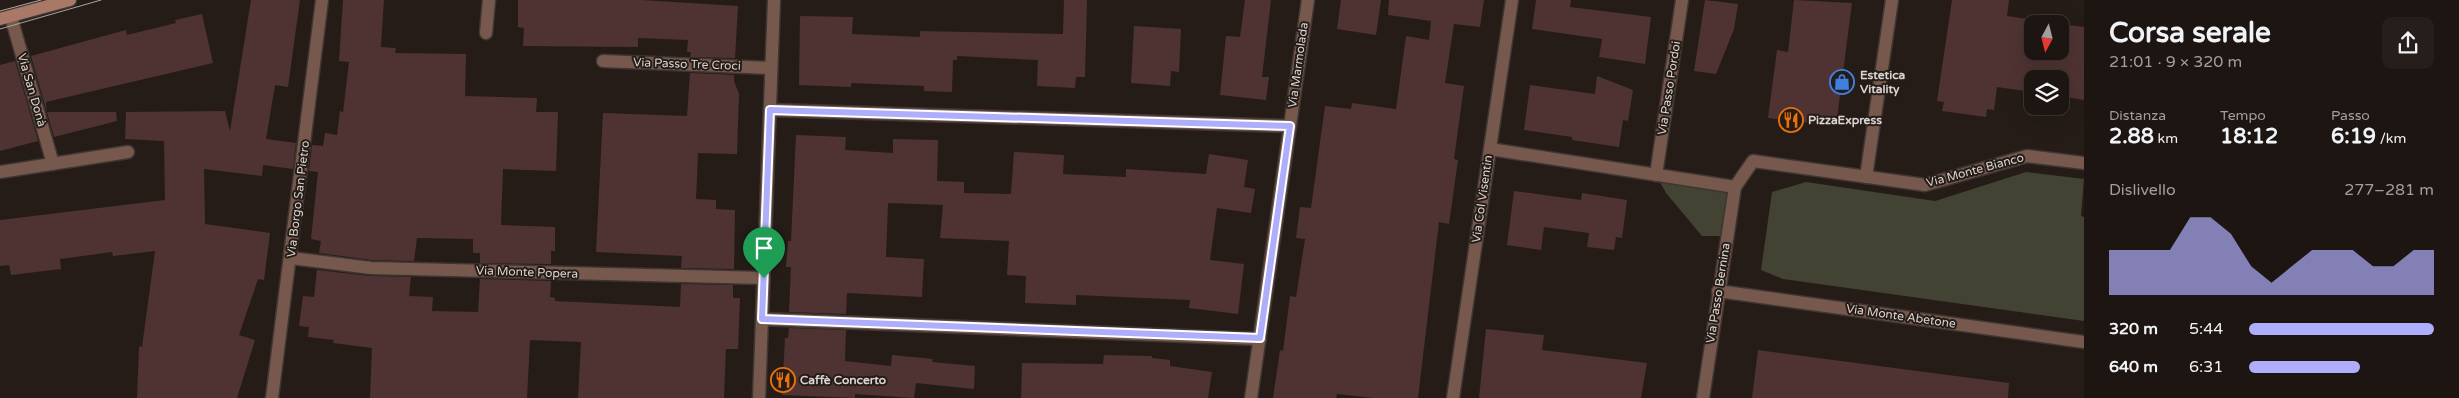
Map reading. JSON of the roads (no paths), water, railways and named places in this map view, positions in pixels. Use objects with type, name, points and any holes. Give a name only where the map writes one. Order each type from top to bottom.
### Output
[{"type":"main road","name":"Via San Donà","points":[[3,17],[70,0]]},
{"type":"street","name":"Via Borgo San Pietro","points":[[272,398],[322,0]]},
{"type":"street","points":[[486,33],[489,0]]},
{"type":"street","points":[[759,398],[774,0]]},
{"type":"street","name":"Via Marmolada","points":[[1251,398],[1308,0]]},
{"type":"street","name":"Via Col Visentin","points":[[1453,398],[1512,0]]},
{"type":"street","name":"Via Passo Pordoi","points":[[1656,175],[1682,0]]},
{"type":"street","points":[[1866,177],[1892,0]]},
{"type":"street","name":"Via San Donà","points":[[3,17],[53,164]]},
{"type":"street","name":"Via Passo Tre Croci","points":[[603,61],[772,68]]},
{"type":"street","points":[[770,110],[1290,126]]},
{"type":"street","points":[[1490,149],[1735,188]]},
{"type":"street","points":[[0,172],[128,152]]},
{"type":"street","name":"Via Monte Bianco","points":[[1735,188],[1753,161],[1925,186],[2026,156],[2084,163]]},
{"type":"street","name":"Via Passo Bernina","points":[[1703,398],[1735,188]]},
{"type":"street","name":"Via Monte Popera","points":[[291,258],[371,268],[764,278]]},
{"type":"street","name":"Via Monte Abetone","points":[[1718,291],[2084,342]]},
{"type":"street","points":[[762,319],[1260,338]]},
{"type":"tram line","points":[[0,11],[41,0]]},
{"type":"tram line","points":[[0,29],[101,0]]},
{"type":"place","name":"Estetica Vitality","points":[[1842,82]]},
{"type":"place","name":"PizzaExpress","points":[[1791,120]]},
{"type":"place","name":"Caffè Concerto","points":[[783,380]]}]
